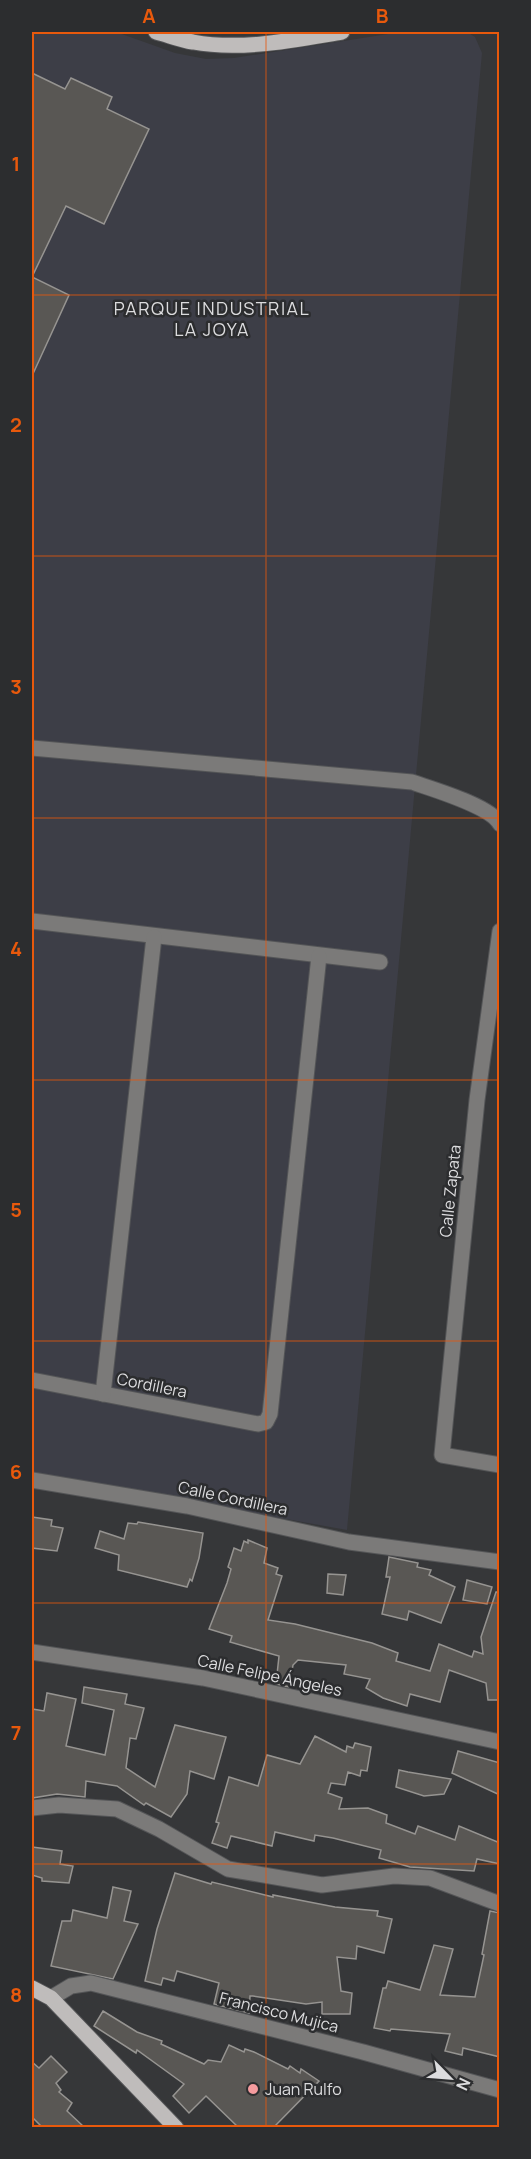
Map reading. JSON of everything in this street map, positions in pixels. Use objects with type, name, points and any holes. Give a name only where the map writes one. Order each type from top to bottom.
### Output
[{"type":"main road","points":[[156,32],[193,43],[248,44],[283,42],[342,32]]},
{"type":"main road","points":[[32,1988],[51,1998],[176,2127]]},
{"type":"street","points":[[32,748],[412,782],[469,803],[497,819],[500,824]]},
{"type":"street","points":[[32,921],[380,962]]},
{"type":"street","name":"Calle Zapata","points":[[500,931],[477,1100],[442,1455],[500,1465]]},
{"type":"street","points":[[103,1394],[154,937]]},
{"type":"street","name":"Cordillera","points":[[32,1380],[258,1424],[266,1422],[270,1414],[319,956]]},
{"type":"street","name":"Calle Cordillera","points":[[32,1480],[187,1506],[349,1542],[500,1562]]},
{"type":"street","name":"Calle Felipe Ángeles","points":[[32,1653],[203,1678],[500,1742]]},
{"type":"street","points":[[32,1808],[59,1805],[117,1809],[159,1829],[228,1869],[322,1885],[383,1877],[430,1878],[500,1904]]},
{"type":"street","name":"Francisco Mujica","points":[[51,1998],[70,1986],[91,1983],[363,2052],[500,2090]]},
{"type":"shaded area","points":[[32,32],[116,32],[175,53],[206,59],[234,58],[401,32],[467,32],[475,37],[482,53],[347,1530],[32,1473]]},
{"type":"building","points":[[32,73],[65,89],[71,78],[112,97],[107,109],[149,129],[104,224],[66,206],[32,277]]},
{"type":"building","points":[[32,277],[69,295],[32,376]]},
{"type":"building","points":[[32,1517],[52,1520],[51,1526],[63,1528],[57,1551],[32,1548]]},
{"type":"building","points":[[138,1522],[203,1533],[199,1558],[192,1581],[190,1579],[187,1587],[118,1570],[119,1555],[95,1548],[100,1531],[124,1539],[128,1523],[137,1524]]},
{"type":"building","points":[[248,1540],[267,1548],[264,1563],[278,1568],[276,1574],[282,1576],[268,1620],[295,1624],[372,1643],[398,1653],[396,1661],[430,1671],[439,1644],[472,1657],[474,1651],[483,1654],[481,1637],[496,1592],[500,1592],[500,1700],[488,1700],[486,1683],[449,1670],[440,1702],[410,1694],[407,1706],[383,1698],[366,1688],[370,1679],[344,1674],[346,1665],[298,1660],[293,1665],[289,1687],[276,1684],[279,1656],[230,1642],[232,1636],[209,1629],[227,1583],[231,1569],[228,1567],[234,1548],[241,1551],[244,1541],[248,1543]]},
{"type":"building","points":[[389,1557],[418,1563],[417,1567],[431,1570],[429,1575],[455,1587],[441,1623],[409,1611],[407,1620],[382,1614],[390,1577],[386,1577]]},
{"type":"building","points":[[328,1574],[346,1575],[343,1595],[327,1593]]},
{"type":"building","points":[[467,1580],[492,1587],[487,1604],[463,1600]]},
{"type":"building","points":[[84,1687],[127,1694],[125,1704],[144,1708],[136,1739],[130,1738],[126,1768],[155,1787],[175,1725],[226,1737],[214,1779],[190,1771],[187,1794],[171,1817],[146,1803],[144,1805],[117,1786],[86,1781],[85,1797],[57,1794],[32,1798],[32,1709],[44,1711],[47,1693],[76,1699],[66,1746],[105,1755],[114,1710],[82,1703]]},
{"type":"building","points":[[315,1736],[346,1752],[347,1746],[353,1748],[355,1743],[371,1747],[367,1771],[361,1770],[360,1776],[348,1772],[345,1785],[331,1783],[328,1793],[342,1798],[339,1809],[368,1808],[387,1815],[386,1823],[415,1834],[418,1826],[455,1840],[459,1826],[500,1843],[500,1864],[477,1859],[474,1871],[410,1867],[379,1858],[381,1850],[333,1838],[315,1835],[314,1841],[275,1832],[272,1846],[231,1836],[227,1848],[212,1843],[229,1777],[258,1786],[267,1755],[300,1764]]},
{"type":"building","points":[[458,1751],[500,1763],[500,1795],[452,1773]]},
{"type":"building","points":[[399,1770],[451,1779],[444,1794],[424,1796],[396,1787]]},
{"type":"building","points":[[32,1847],[62,1851],[60,1864],[73,1866],[69,1883],[42,1881],[42,1878],[32,1875]]},
{"type":"building","points":[[175,1873],[211,1884],[212,1882],[273,1897],[273,1895],[335,1907],[378,1911],[377,1916],[392,1919],[384,1953],[357,1946],[356,1959],[337,1957],[341,1991],[352,1993],[350,2014],[322,2014],[322,2002],[306,2004],[253,1996],[250,1996],[249,2013],[214,2004],[219,1983],[177,1971],[174,1981],[163,1978],[161,1985],[145,1981],[157,1929]]},
{"type":"building","points":[[113,1887],[131,1891],[124,1921],[138,1924],[113,1979],[51,1966],[62,1921],[71,1921],[73,1910],[107,1918]]},
{"type":"building","points":[[490,1911],[500,1913],[500,2057],[463,2048],[462,2055],[445,2051],[450,2034],[374,2028],[383,1988],[386,1988],[388,1981],[420,1990],[434,1945],[453,1949],[440,1995],[475,1997]]},
{"type":"building","points":[[103,2011],[137,2032],[162,2041],[161,2044],[204,2064],[208,2060],[221,2062],[229,2045],[244,2052],[245,2049],[254,2052],[288,2069],[290,2066],[300,2073],[301,2069],[319,2081],[274,2127],[238,2127],[206,2096],[189,2113],[173,2096],[184,2084],[137,2050],[136,2053],[94,2026]]},
{"type":"building","points":[[51,2056],[67,2072],[56,2083],[61,2090],[59,2092],[72,2103],[67,2111],[84,2127],[42,2127],[32,2117],[32,2062],[39,2068]]},
{"type":"place","name":"Juan Rulfo","points":[[253,2089]]},
{"type":"district","name":"PARQUE INDUSTRIAL LA JOYA","points":[[212,319]]}]
